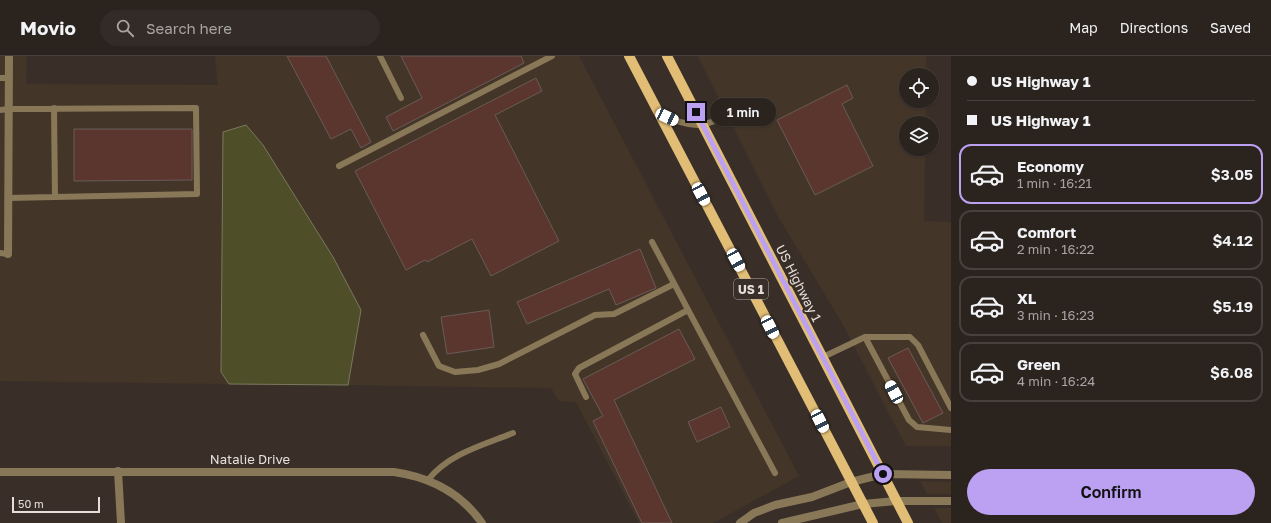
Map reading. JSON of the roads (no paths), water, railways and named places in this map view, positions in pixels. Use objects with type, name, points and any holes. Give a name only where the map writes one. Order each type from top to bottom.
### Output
[{"type":"main road","name":"US 1","points":[[629,56],[873,523]]},
{"type":"main road","name":"US Highway 1","points":[[667,56],[908,523]]},
{"type":"street","points":[[4,254],[8,198],[9,56]]},
{"type":"street","points":[[118,471],[121,523]]},
{"type":"street","name":"Natalie Drive","points":[[0,472],[380,471],[408,474],[428,480],[457,497],[477,515],[482,523]]},
{"type":"street","points":[[740,523],[754,513],[775,505],[812,497],[851,482],[883,474],[951,475]]},
{"type":"street","points":[[782,523],[863,504],[896,501],[951,501]]},
{"type":"lane","points":[[380,56],[401,98]]},
{"type":"lane","points":[[339,166],[552,56]]},
{"type":"lane","points":[[0,78],[9,78]]},
{"type":"lane","points":[[659,114],[686,125],[703,126],[746,105]]},
{"type":"lane","points":[[54,108],[55,197]]},
{"type":"lane","points":[[0,110],[54,108],[196,108],[197,194],[8,198]]},
{"type":"lane","points":[[652,242],[775,473]]},
{"type":"lane","points":[[423,335],[439,366],[455,372],[478,370],[499,364],[595,315],[614,314],[674,284]]},
{"type":"lane","points":[[586,397],[575,374],[579,368],[688,310]]},
{"type":"lane","points":[[823,357],[865,337],[910,337],[918,345],[951,408]]},
{"type":"lane","points":[[865,337],[909,420],[917,427],[951,430]]},
{"type":"lane","points":[[428,480],[435,471],[452,458],[513,433]]}]
